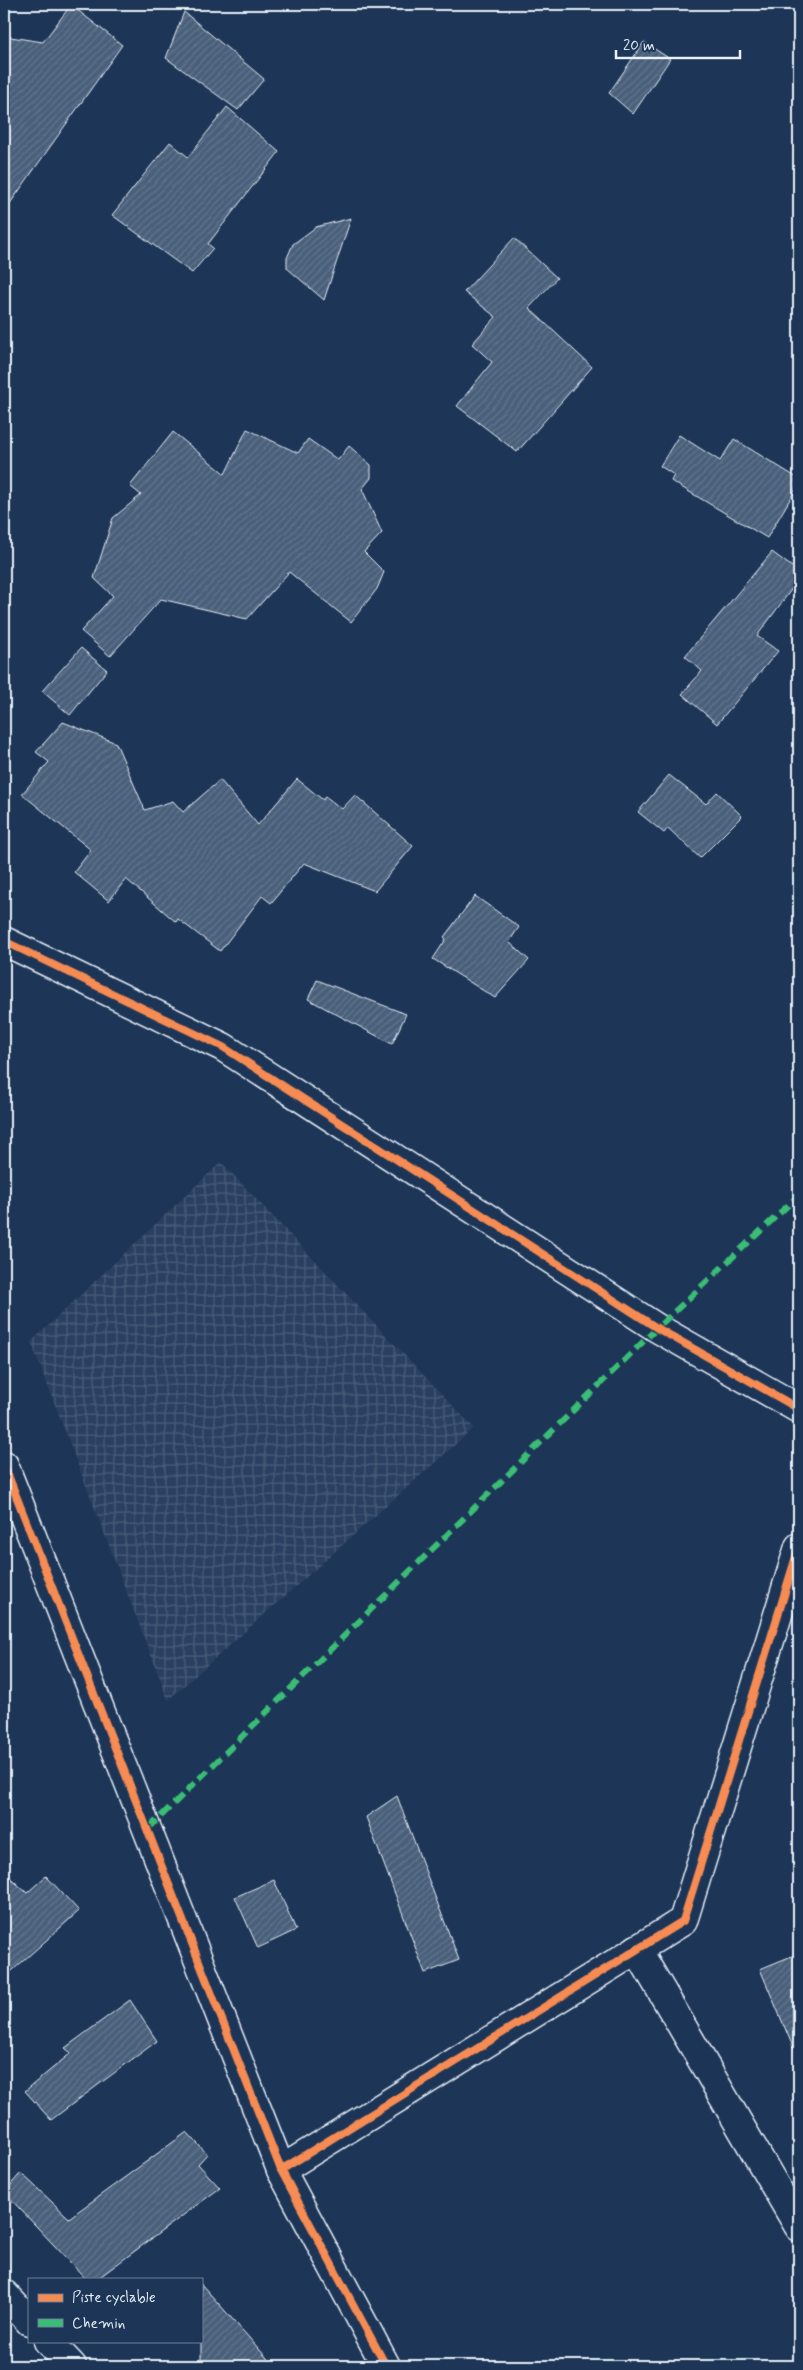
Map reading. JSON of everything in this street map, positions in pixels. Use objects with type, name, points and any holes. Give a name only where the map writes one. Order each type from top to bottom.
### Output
[{"type":"street","points":[[4,941],[223,1047],[657,1328],[799,1409]]},
{"type":"street","points":[[4,1465],[281,2170],[386,2366]]},
{"type":"street","points":[[281,2170],[683,1921],[799,1547]]},
{"type":"street","points":[[637,1949],[799,2228]]},
{"type":"street","points":[[4,2294],[28,2320]]},
{"type":"street","points":[[49,2342],[72,2366]]},
{"type":"shaded area","points":[[221,1162],[474,1428],[168,1700],[31,1342]]},
{"type":"building","points":[[71,5],[122,45],[4,212],[4,36],[43,42]]},
{"type":"building","points":[[184,12],[264,79],[238,110],[166,58]]},
{"type":"building","points":[[644,42],[670,59],[633,114],[609,93]]},
{"type":"building","points":[[227,107],[279,152],[208,244],[213,248],[192,273],[112,215],[170,142],[188,157]]},
{"type":"building","points":[[351,218],[324,300],[287,268],[287,258],[293,244],[316,227]]},
{"type":"building","points":[[514,238],[557,278],[529,308],[592,367],[517,452],[457,406],[492,362],[472,344],[496,317],[464,292]]},
{"type":"building","points":[[247,429],[298,453],[308,439],[338,460],[349,446],[371,465],[371,478],[362,489],[382,533],[364,552],[384,572],[377,589],[351,622],[289,572],[247,619],[161,599],[110,656],[81,631],[113,596],[94,578],[113,518],[141,495],[130,486],[173,432],[225,474]]},
{"type":"building","points":[[679,435],[720,461],[734,439],[799,479],[799,484],[767,538],[671,481],[674,475],[660,466]]},
{"type":"building","points":[[772,552],[799,572],[799,579],[757,636],[778,651],[717,724],[682,694],[702,671],[685,656]]},
{"type":"building","points":[[81,648],[107,670],[70,715],[42,691]]},
{"type":"building","points":[[63,722],[116,743],[145,810],[173,801],[183,812],[220,780],[258,825],[297,779],[323,800],[325,796],[342,809],[355,795],[413,846],[375,891],[304,863],[271,903],[262,896],[220,951],[178,919],[176,922],[126,879],[109,901],[74,872],[91,850],[22,794],[49,762],[36,752]]},
{"type":"building","points":[[669,775],[706,804],[717,792],[742,816],[700,858],[668,828],[664,833],[638,812]]},
{"type":"building","points":[[475,896],[519,927],[509,942],[529,960],[495,998],[433,959],[446,939],[444,937]]},
{"type":"building","points":[[317,980],[406,1014],[392,1044],[308,999]]},
{"type":"building","points":[[397,1796],[459,1960],[425,1973],[366,1817]]},
{"type":"building","points":[[4,1872],[27,1893],[46,1876],[79,1911],[4,1978]]},
{"type":"building","points":[[274,1880],[296,1930],[258,1948],[235,1897]]},
{"type":"building","points":[[799,1953],[799,2061],[760,1969]]},
{"type":"building","points":[[130,2000],[157,2041],[51,2120],[25,2091],[71,2053],[65,2048]]},
{"type":"building","points":[[187,2132],[207,2154],[198,2164],[220,2188],[98,2278],[85,2278],[4,2192],[21,2173],[69,2218]]},
{"type":"building","points":[[202,2285],[274,2366],[201,2366],[202,2342]]},
{"type":"marked path","points":[[148,1829],[657,1328],[799,1195]]},
{"type":"cycle path","points":[[4,941],[223,1047],[657,1328],[799,1409]]},
{"type":"cycle path","points":[[4,1465],[281,2170],[386,2366]]},
{"type":"cycle path","points":[[281,2170],[683,1921],[799,1547]]}]
